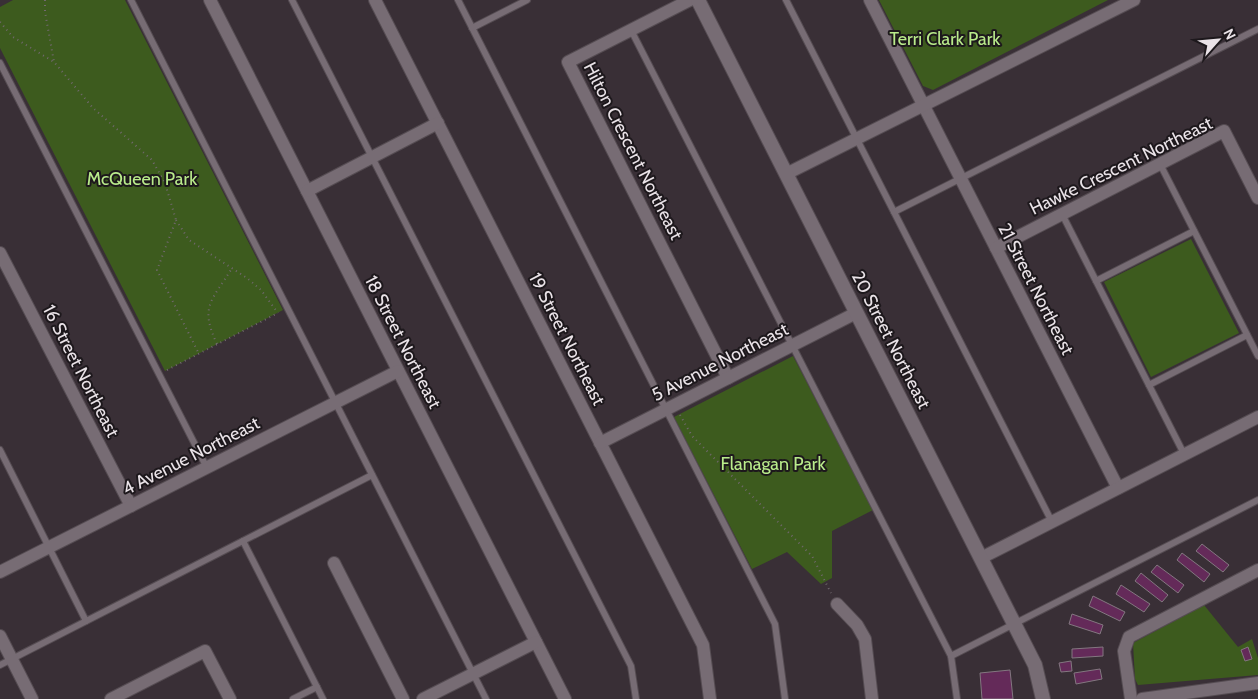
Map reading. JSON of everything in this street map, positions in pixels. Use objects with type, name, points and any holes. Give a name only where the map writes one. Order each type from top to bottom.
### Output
[{"type":"street","name":"18 Street Northeast","points":[[210,0],[565,699]]},
{"type":"street","name":"19 Street Northeast","points":[[375,0],[703,645],[710,699]]},
{"type":"street","name":"Hilton Crescent Northeast","points":[[690,0],[568,62],[728,378]]},
{"type":"street","name":"20 Street Northeast","points":[[698,0],[1036,665],[1043,699]]},
{"type":"street","name":"21 Street Northeast","points":[[870,0],[1118,488]]},
{"type":"street","points":[[786,174],[1134,0]]},
{"type":"street","points":[[306,191],[438,123]]},
{"type":"street","name":"Hawke Crescent Northeast","points":[[996,248],[1224,132],[1258,198]]},
{"type":"street","name":"16 Street Northeast","points":[[0,253],[130,506]]},
{"type":"street","name":"5 Avenue Northeast","points":[[600,442],[856,313]]},
{"type":"street","name":"4 Avenue Northeast","points":[[0,572],[398,371]]},
{"type":"street","points":[[981,558],[1258,417]]},
{"type":"street","points":[[334,563],[403,699]]},
{"type":"street","points":[[1131,699],[1124,651],[1129,636],[1258,570]]},
{"type":"street","points":[[837,604],[858,625],[865,639],[872,699]]},
{"type":"street","points":[[0,636],[6,662],[32,699]]},
{"type":"street","points":[[423,699],[536,642]]},
{"type":"street","points":[[111,699],[205,651],[230,699]]},
{"type":"street","points":[[1142,699],[1258,683]]},
{"type":"lane","points":[[131,0],[486,699]]},
{"type":"lane","points":[[292,0],[631,666],[636,699]]},
{"type":"lane","points":[[458,0],[670,407],[775,624],[785,699]]},
{"type":"lane","points":[[472,28],[527,0]]},
{"type":"lane","points":[[786,0],[1052,522]]},
{"type":"lane","points":[[894,212],[1258,29]]},
{"type":"lane","points":[[631,30],[951,656],[957,699]]},
{"type":"lane","points":[[0,63],[207,468]]},
{"type":"lane","points":[[1160,164],[1258,356]]},
{"type":"lane","points":[[1062,214],[1184,454]]},
{"type":"lane","points":[[1096,281],[1194,231]]},
{"type":"lane","points":[[1149,385],[1247,335]]},
{"type":"lane","points":[[0,450],[86,621]]},
{"type":"lane","points":[[6,662],[372,475]]},
{"type":"lane","points":[[951,656],[1258,500]]},
{"type":"lane","points":[[243,541],[323,699]]},
{"type":"lane","points":[[293,699],[317,687]]},
{"type":"path","points":[[45,0],[45,12],[54,62]]},
{"type":"path","points":[[0,22],[13,37],[54,62],[93,108],[152,160],[165,183],[176,220],[189,240],[232,268],[261,290],[278,313]]},
{"type":"path","points":[[176,220],[157,270],[199,354]]},
{"type":"path","points":[[217,344],[208,324],[208,305],[232,268]]},
{"type":"path","points":[[164,371],[284,310]]},
{"type":"path","points":[[670,407],[692,436],[812,556],[837,604]]},
{"type":"green space","name":"McQueen Park","points":[[13,0],[125,0],[283,310],[165,371],[0,48],[0,7]]},
{"type":"green space","name":"Terri Clark Park","points":[[879,0],[1108,0],[933,90],[923,86]]},
{"type":"green space","points":[[1191,239],[1239,333],[1151,377],[1104,282]]},
{"type":"green space","name":"Flanagan Park","points":[[793,356],[873,510],[832,531],[832,578],[821,584],[787,552],[752,569],[674,417]]},
{"type":"green space","points":[[1204,605],[1238,647],[1252,639],[1258,658],[1258,675],[1138,685],[1135,679],[1133,643]]},
{"type":"building","points":[[1202,544],[1229,565],[1223,572],[1196,551]]},
{"type":"building","points":[[1182,553],[1210,574],[1204,582],[1177,560]]},
{"type":"building","points":[[1157,565],[1184,585],[1178,593],[1151,572]]},
{"type":"building","points":[[1141,573],[1168,595],[1162,602],[1135,581]]},
{"type":"building","points":[[1121,585],[1150,604],[1144,612],[1116,594]]},
{"type":"building","points":[[1093,596],[1125,612],[1120,621],[1089,606]]},
{"type":"building","points":[[1072,614],[1103,625],[1100,634],[1069,624]]},
{"type":"building","points":[[1103,647],[1103,656],[1072,658],[1072,649]]},
{"type":"building","points":[[1248,647],[1252,659],[1245,661],[1241,650]]},
{"type":"building","points":[[1071,661],[1072,671],[1061,672],[1059,663]]},
{"type":"building","points":[[1100,669],[1102,679],[1076,684],[1074,673]]},
{"type":"building","points":[[1010,670],[1013,699],[982,699],[980,673]]}]
